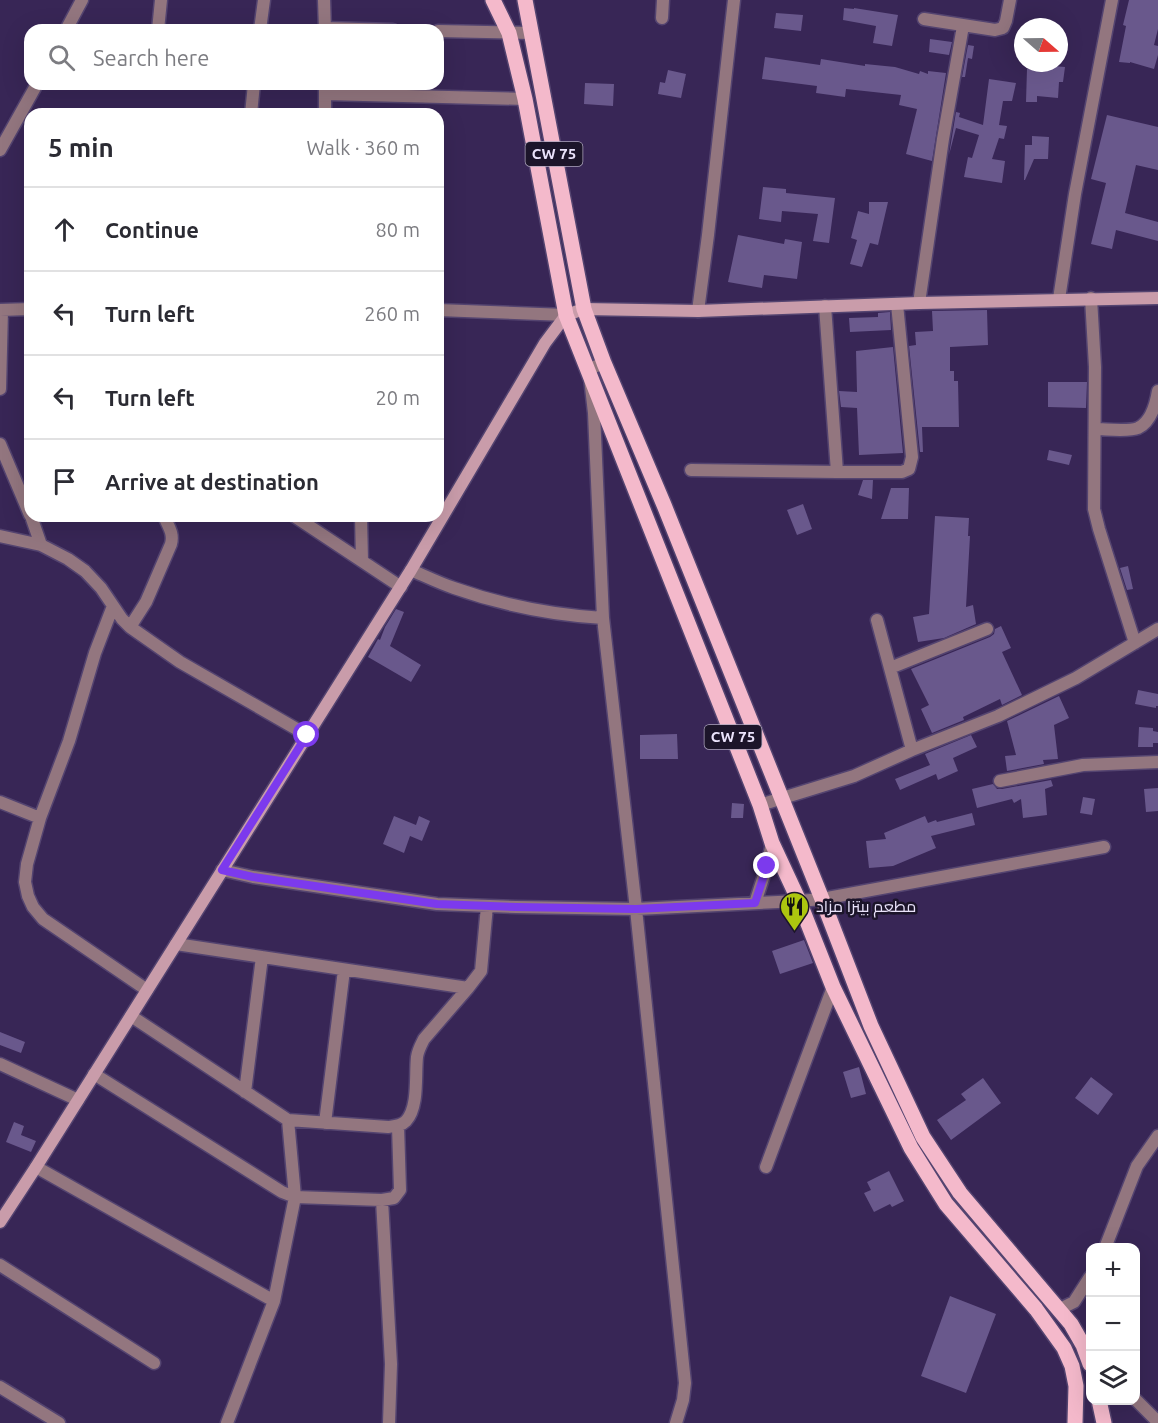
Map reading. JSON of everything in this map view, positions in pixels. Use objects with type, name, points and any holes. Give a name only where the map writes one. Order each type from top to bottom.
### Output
[{"type":"main road","name":"CW 75","points":[[493,0],[509,33],[525,99],[566,315],[760,805],[772,843],[799,902],[833,987],[911,1148],[946,1204],[1036,1308],[1064,1348],[1072,1366],[1076,1386],[1075,1423]]},
{"type":"main road","name":"CW 75","points":[[525,0],[584,309],[871,1026],[923,1137],[960,1193],[1060,1309],[1071,1324],[1086,1353]]},
{"type":"main road","points":[[444,514],[545,343],[566,315],[584,309],[698,310],[1158,298]]},
{"type":"main road","points":[[644,512],[664,505]]},
{"type":"main road","points":[[0,1222],[439,522]]},
{"type":"main road","points":[[1100,1405],[1104,1423]]},
{"type":"street","points":[[69,24],[82,0]]},
{"type":"street","points":[[159,24],[161,0]]},
{"type":"street","points":[[261,24],[264,0]]},
{"type":"street","points":[[324,0],[325,24]]},
{"type":"street","points":[[662,18],[663,0]]},
{"type":"street","points":[[698,310],[734,0]]},
{"type":"street","points":[[924,19],[995,30],[1003,28],[1010,0]]},
{"type":"street","points":[[1059,299],[1075,194],[1112,0]]},
{"type":"street","points":[[919,303],[943,138],[963,26]]},
{"type":"street","points":[[444,31],[531,33]]},
{"type":"street","points":[[0,150],[34,90]]},
{"type":"street","points":[[252,108],[253,90]]},
{"type":"street","points":[[325,90],[325,108]]},
{"type":"street","points":[[345,90],[525,99]]},
{"type":"street","points":[[1091,298],[1095,367],[1094,509],[1135,643]]},
{"type":"street","points":[[692,470],[837,472],[906,471],[909,469],[912,457],[897,304]]},
{"type":"street","points":[[825,306],[837,472]]},
{"type":"street","points":[[0,389],[1,310],[24,309]]},
{"type":"street","points":[[444,310],[566,315]]},
{"type":"street","points":[[604,363],[588,369],[594,413],[603,618],[685,1383],[676,1423]]},
{"type":"street","points":[[1095,429],[1139,428],[1152,412],[1158,391]]},
{"type":"street","points":[[0,444],[24,501]]},
{"type":"street","points":[[33,522],[41,545]]},
{"type":"street","points":[[130,627],[146,602],[171,544],[173,538],[167,522]]},
{"type":"street","points":[[303,522],[401,586]]},
{"type":"street","points":[[361,522],[362,561]]},
{"type":"street","points":[[0,536],[41,545],[68,559],[85,571],[101,588],[130,627],[180,662],[307,735]]},
{"type":"street","points":[[411,570],[454,588],[513,605],[569,616],[603,618]]},
{"type":"street","points":[[113,606],[95,653],[69,741],[40,818],[27,864],[25,882],[33,907],[47,922],[147,990]]},
{"type":"street","points":[[878,620],[912,750]]},
{"type":"street","points":[[760,805],[854,776],[998,716],[1076,678],[1158,628]]},
{"type":"street","points":[[890,668],[987,629]]},
{"type":"street","points":[[1000,781],[1083,765],[1158,762]]},
{"type":"street","points":[[0,802],[40,818]]},
{"type":"street","points":[[755,903],[772,843]]},
{"type":"street","points":[[222,870],[253,877],[437,904],[636,909],[822,899],[1104,847]]},
{"type":"street","points":[[131,1016],[288,1120],[398,1126],[405,1122],[414,1104],[417,1058],[424,1039],[481,971],[487,906]]},
{"type":"street","points":[[176,944],[468,988]]},
{"type":"street","points":[[245,1092],[262,957]]},
{"type":"street","points":[[326,1123],[344,970]]},
{"type":"street","points":[[766,1167],[833,987]]},
{"type":"street","points":[[0,1064],[78,1100]]},
{"type":"street","points":[[94,1074],[282,1192],[295,1197],[382,1200],[394,1198],[400,1190],[398,1126]]},
{"type":"street","points":[[227,1423],[274,1301],[295,1197],[288,1120]]},
{"type":"street","points":[[1107,1243],[1137,1166],[1158,1136]]},
{"type":"street","points":[[36,1167],[274,1301]]},
{"type":"street","points":[[382,1200],[391,1364],[389,1423]]},
{"type":"street","points":[[0,1265],[154,1363]]},
{"type":"street","points":[[1060,1309],[1074,1302],[1086,1283]]},
{"type":"street","points":[[0,1387],[59,1423]]},
{"type":"street","points":[[1140,1404],[1158,1422]]},
{"type":"building","points":[[1129,0],[1158,0],[1158,29],[1154,45],[1158,46],[1158,55],[1154,69],[1130,62],[1119,62],[1126,26],[1123,25]]},
{"type":"building","points":[[844,8],[898,15],[892,46],[873,43],[876,26],[843,20]]},
{"type":"building","points":[[776,13],[803,15],[801,31],[774,28]]},
{"type":"building","points":[[930,39],[952,42],[949,55],[929,52]]},
{"type":"building","points":[[968,45],[974,46],[972,59],[968,58],[965,77],[962,77]]},
{"type":"building","points":[[765,57],[820,65],[821,59],[865,66],[865,64],[895,67],[919,74],[920,71],[928,74],[928,71],[946,73],[932,161],[906,154],[917,109],[899,105],[901,95],[846,89],[845,97],[816,93],[817,86],[762,79]]},
{"type":"building","points":[[668,70],[686,74],[681,98],[658,94],[660,82],[665,83]]},
{"type":"building","points":[[1027,72],[1064,72],[1063,82],[1059,82],[1058,98],[1037,96],[1037,102],[1026,102]]},
{"type":"building","points":[[989,79],[1016,83],[1012,101],[1003,101],[999,125],[1007,126],[1004,139],[999,138],[992,159],[1005,161],[1002,183],[964,177],[968,157],[972,158],[979,135],[956,128],[949,155],[956,112],[960,113],[959,117],[983,125]]},
{"type":"building","points":[[585,83],[614,84],[613,106],[584,104]]},
{"type":"building","points":[[1107,115],[1158,127],[1158,170],[1136,165],[1125,213],[1158,222],[1158,241],[1116,230],[1112,249],[1091,244],[1106,183],[1091,179]]},
{"type":"building","points":[[1032,136],[1049,137],[1048,159],[1034,159],[1024,180],[1025,145],[1032,145]]},
{"type":"building","points":[[763,187],[786,189],[786,193],[835,198],[829,243],[813,241],[818,214],[782,211],[781,222],[759,219]]},
{"type":"building","points":[[869,202],[888,202],[878,245],[870,243],[862,267],[850,264],[857,240],[851,238],[858,211],[869,214]]},
{"type":"building","points":[[738,235],[784,244],[785,239],[802,242],[797,279],[764,275],[762,288],[728,282]]},
{"type":"building","points":[[987,310],[988,345],[950,347],[950,371],[954,371],[954,381],[958,381],[959,427],[922,427],[923,452],[920,452],[909,346],[916,345],[915,332],[933,331],[932,311]]},
{"type":"building","points":[[890,312],[891,330],[850,332],[849,318],[878,317],[878,313]]},
{"type":"building","points":[[893,347],[903,453],[859,455],[857,408],[841,407],[839,391],[857,392],[856,351]]},
{"type":"building","points":[[1048,382],[1087,382],[1086,408],[1048,407]]},
{"type":"building","points":[[1049,450],[1072,455],[1069,465],[1047,460]]},
{"type":"building","points":[[863,480],[873,480],[872,499],[858,495]]},
{"type":"building","points":[[891,488],[909,488],[908,519],[881,519]]},
{"type":"building","points":[[803,504],[812,529],[797,535],[787,510]]},
{"type":"building","points":[[935,516],[969,518],[966,607],[973,605],[976,624],[944,638],[918,642],[913,617],[929,614]]},
{"type":"building","points":[[1128,566],[1133,589],[1127,590],[1120,568]]},
{"type":"building","points":[[396,609],[404,612],[390,646],[421,665],[411,682],[368,657]]},
{"type":"building","points":[[1001,626],[1011,648],[1002,652],[1022,695],[1002,705],[1000,699],[963,717],[964,720],[932,733],[921,709],[929,705],[911,669],[990,637],[994,634],[995,629]]},
{"type":"building","points":[[1138,690],[1158,694],[1158,706],[1156,708],[1135,704]]},
{"type":"building","points":[[1059,696],[1069,718],[1054,725],[1058,759],[1043,760],[1044,764],[1007,771],[1005,756],[1016,755],[1007,721]]},
{"type":"building","points":[[1139,727],[1153,728],[1153,731],[1158,732],[1158,743],[1153,743],[1153,747],[1138,747]]},
{"type":"building","points":[[677,734],[678,759],[640,759],[640,735]]},
{"type":"building","points":[[971,735],[977,747],[953,758],[958,771],[938,780],[936,774],[900,790],[895,779],[930,765],[925,754]]},
{"type":"building","points":[[1051,780],[1053,786],[1045,789],[1047,815],[1023,818],[1021,799],[1014,803],[1012,799],[977,808],[972,789],[993,784],[997,789],[1002,789]]},
{"type":"building","points":[[1158,788],[1158,811],[1146,812],[1144,789]]},
{"type":"building","points":[[1083,797],[1095,799],[1092,815],[1080,813]]},
{"type":"building","points":[[732,803],[744,804],[743,818],[731,818]]},
{"type":"building","points":[[972,813],[975,825],[931,836],[936,848],[893,866],[869,868],[866,841],[886,839],[884,833],[925,816],[928,823]]},
{"type":"building","points":[[394,816],[416,825],[419,816],[430,821],[422,841],[410,836],[404,853],[383,844]]},
{"type":"building","points":[[804,940],[813,963],[780,974],[772,951]]},
{"type":"building","points":[[0,1032],[25,1042],[21,1053],[0,1045]]},
{"type":"building","points":[[859,1067],[866,1094],[851,1098],[843,1072]]},
{"type":"building","points":[[1091,1077],[1113,1094],[1098,1115],[1075,1098]]},
{"type":"building","points":[[983,1078],[1001,1103],[951,1140],[937,1120],[966,1100],[961,1094]]},
{"type":"building","points":[[14,1122],[24,1126],[21,1135],[36,1141],[31,1152],[6,1142]]},
{"type":"building","points":[[889,1171],[904,1201],[892,1207],[890,1204],[874,1212],[864,1193],[871,1190],[867,1182]]},
{"type":"building","points":[[950,1296],[996,1314],[966,1393],[921,1376]]},
{"type":"place","name":"مطعم بيتزا مزاد","points":[[795,932]]},
{"type":"route","points":[[307,735],[222,870],[253,877],[437,904],[636,909],[755,903],[767,866]]}]
